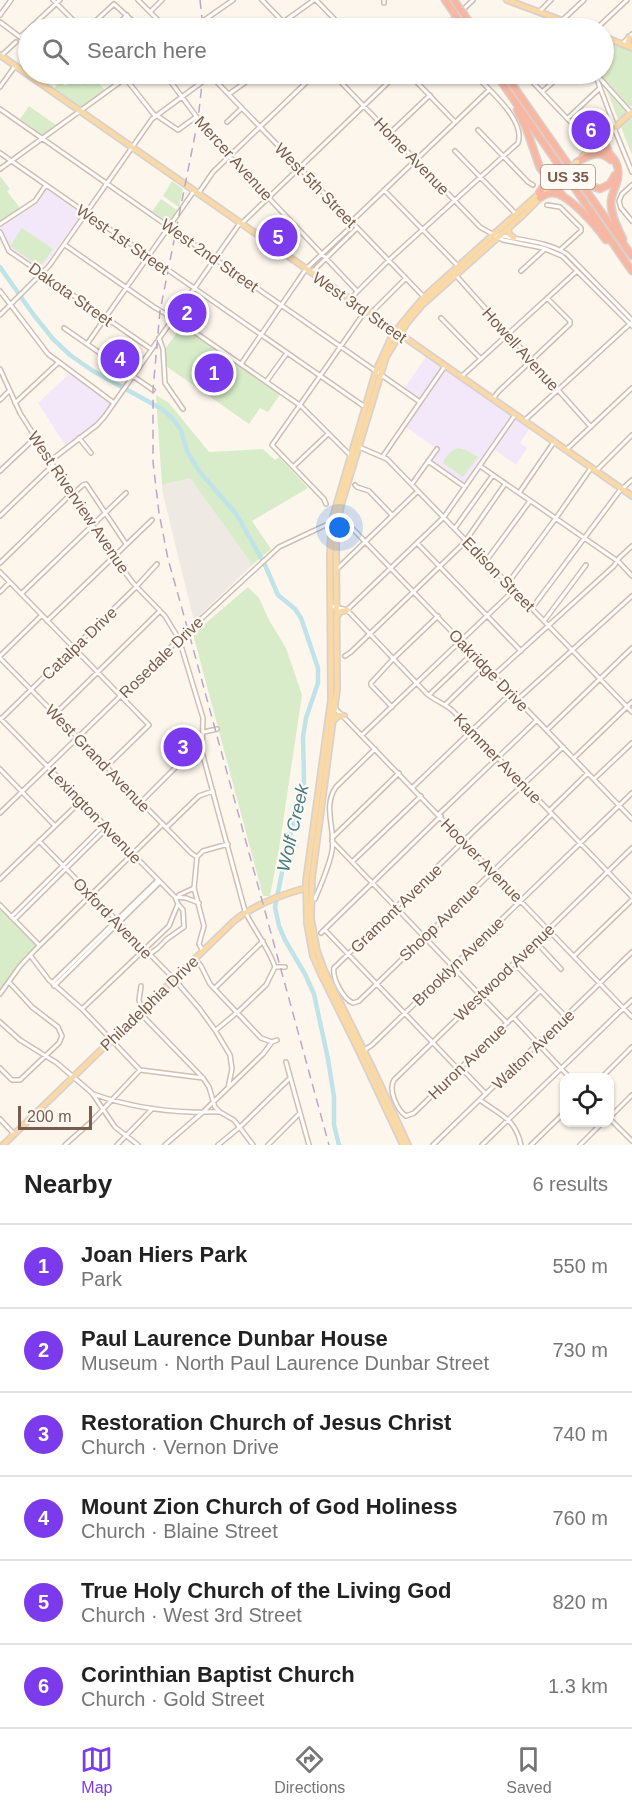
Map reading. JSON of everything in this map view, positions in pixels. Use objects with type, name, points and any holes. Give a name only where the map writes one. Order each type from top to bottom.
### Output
[{"type":"highway","points":[[445,0],[463,18]]},
{"type":"highway","points":[[454,0],[460,18]]},
{"type":"highway","name":"US 35","points":[[503,84],[632,272]]},
{"type":"highway","name":"US 35","points":[[512,84],[632,256]]},
{"type":"highway","points":[[511,96],[543,173],[545,184],[539,195]]},
{"type":"highway","points":[[563,158],[585,184],[596,189],[608,186],[615,177],[615,166],[606,147],[606,135]]},
{"type":"highway","points":[[596,145],[616,160],[619,170],[611,198],[611,209],[632,256]]},
{"type":"highway","points":[[577,162],[595,154],[610,155]]},
{"type":"highway","points":[[543,173],[624,260]]},
{"type":"highway","points":[[539,195],[550,193],[563,196]]},
{"type":"main road","points":[[507,0],[554,18]]},
{"type":"main road","points":[[630,36],[628,43],[631,48]]},
{"type":"main road","points":[[614,41],[631,48]]},
{"type":"main road","name":"West 3rd Street","points":[[0,56],[18,68]]},
{"type":"main road","name":"West 3rd Street","points":[[41,84],[632,496]]},
{"type":"main road","points":[[309,887],[334,720],[332,682],[336,570],[335,507],[365,407],[379,373],[397,333],[424,297],[496,236],[632,112]]},
{"type":"main road","points":[[389,341],[458,266],[509,227],[539,195]]},
{"type":"main road","points":[[509,227],[509,234],[514,238]]},
{"type":"main road","points":[[383,323],[390,334],[389,341],[331,535],[337,675],[309,887],[307,922],[313,956],[322,979],[362,1052],[408,1145]]},
{"type":"main road","points":[[336,618],[340,612],[347,610]]},
{"type":"main road","points":[[334,720],[339,716],[344,716]]},
{"type":"main road","name":"Philadelphia Drive","points":[[3,1145],[245,911],[309,887]]},
{"type":"main road","points":[[362,1052],[403,1145]]},
{"type":"street","points":[[0,15],[10,0]]},
{"type":"street","points":[[40,18],[55,2],[60,0]]},
{"type":"street","points":[[138,0],[156,18]]},
{"type":"street","points":[[150,12],[162,0]]},
{"type":"street","points":[[207,18],[233,0]]},
{"type":"street","points":[[262,0],[279,18]]},
{"type":"street","points":[[289,18],[315,0],[333,18]]},
{"type":"street","points":[[454,18],[473,0]]},
{"type":"street","points":[[539,12],[551,0]]},
{"type":"street","points":[[565,18],[584,0]]},
{"type":"street","points":[[608,18],[627,0]]},
{"type":"street","points":[[55,2],[71,18]]},
{"type":"street","points":[[98,18],[113,4],[117,4],[130,18]]},
{"type":"street","points":[[124,18],[127,15]]},
{"type":"street","points":[[0,22],[18,35]]},
{"type":"street","points":[[621,44],[630,36]]},
{"type":"street","points":[[0,56],[16,42]]},
{"type":"street","points":[[0,87],[15,66]]},
{"type":"street","points":[[0,169],[117,84]]},
{"type":"street","points":[[131,84],[155,116],[178,130],[196,117]]},
{"type":"street","name":"Mercer Avenue","points":[[173,84],[213,139],[357,290]]},
{"type":"street","points":[[0,315],[43,274],[155,116],[198,84]]},
{"type":"street","name":"West 5th Street","points":[[220,84],[424,297]]},
{"type":"street","points":[[229,94],[243,84]]},
{"type":"street","points":[[87,344],[169,226],[196,192],[213,172],[305,84]]},
{"type":"street","name":"Home Avenue","points":[[343,84],[480,226],[504,240],[560,250],[631,323]]},
{"type":"street","points":[[50,461],[102,420],[240,223],[386,84]]},
{"type":"street","points":[[419,84],[455,122]]},
{"type":"street","points":[[349,299],[389,260],[517,146],[520,135],[512,116],[483,84]]},
{"type":"street","points":[[535,84],[596,145]]},
{"type":"street","points":[[543,92],[551,84]]},
{"type":"street","points":[[599,84],[632,172]]},
{"type":"street","points":[[605,84],[632,112]]},
{"type":"street","points":[[568,118],[600,88]]},
{"type":"street","points":[[241,364],[282,305],[322,254],[384,190],[489,90]]},
{"type":"street","points":[[390,133],[430,95]]},
{"type":"street","points":[[227,122],[242,108]]},
{"type":"street","name":"West 2nd Street","points":[[0,109],[420,402]]},
{"type":"street","points":[[478,130],[528,183],[533,185]]},
{"type":"street","points":[[455,151],[517,215]]},
{"type":"street","name":"West 1st Street","points":[[0,153],[365,407]]},
{"type":"street","points":[[0,224],[35,201],[46,185]]},
{"type":"street","points":[[632,185],[622,194],[619,201],[621,208],[632,220]]},
{"type":"street","points":[[384,190],[458,266]]},
{"type":"street","points":[[547,205],[560,207],[581,228],[581,231],[558,254]]},
{"type":"street","points":[[309,271],[357,228]]},
{"type":"street","name":"Dakota Street","points":[[0,232],[9,251],[151,349]]},
{"type":"street","name":"Home Avenue","points":[[496,236],[514,238],[546,247],[579,269]]},
{"type":"street","points":[[65,245],[300,405],[351,455]]},
{"type":"street","points":[[521,271],[546,247]]},
{"type":"street","points":[[461,377],[579,269]]},
{"type":"street","name":"Howell Avenue","points":[[454,273],[591,427]]},
{"type":"street","points":[[326,504],[324,499],[272,445],[341,346],[368,312],[406,278]]},
{"type":"street","points":[[0,291],[44,350],[115,401]]},
{"type":"street","points":[[493,399],[571,323],[548,298]]},
{"type":"street","points":[[441,318],[481,359]]},
{"type":"street","points":[[524,421],[631,323]]},
{"type":"street","points":[[64,328],[153,390]]},
{"type":"street","points":[[159,338],[163,349],[165,382],[183,409]]},
{"type":"street","points":[[266,382],[287,353]]},
{"type":"street","points":[[15,403],[59,362]]},
{"type":"street","points":[[383,456],[445,366]]},
{"type":"street","name":"West Riverview Avenue","points":[[0,369],[15,403],[71,495],[136,587],[160,611],[179,639],[203,718],[202,752],[245,911],[252,927],[270,952],[275,967]]},
{"type":"street","points":[[566,450],[632,388]]},
{"type":"street","points":[[0,400],[9,391]]},
{"type":"street","points":[[334,607],[347,610],[444,517],[515,415]]},
{"type":"street","points":[[293,467],[328,434]]},
{"type":"street","points":[[507,583],[593,469],[632,435]]},
{"type":"street","points":[[0,471],[36,437]]},
{"type":"street","points":[[79,438],[91,453]]},
{"type":"street","points":[[519,493],[554,442]]},
{"type":"street","name":"Edison Street","points":[[359,447],[383,456],[632,712]]},
{"type":"street","points":[[412,485],[437,449]]},
{"type":"street","points":[[428,461],[465,487]]},
{"type":"street","points":[[0,516],[53,465]]},
{"type":"street","points":[[480,466],[631,573]]},
{"type":"street","points":[[454,528],[493,475]]},
{"type":"street","points":[[532,608],[621,489],[632,480]]},
{"type":"street","points":[[0,563],[83,484],[86,484],[127,545]]},
{"type":"street","points":[[345,656],[466,540],[505,484]]},
{"type":"street","points":[[355,485],[369,491],[392,516]]},
{"type":"street","points":[[336,570],[418,491]]},
{"type":"street","points":[[21,594],[126,492]]},
{"type":"street","points":[[486,561],[530,501]]},
{"type":"street","points":[[47,621],[152,520]]},
{"type":"street","name":"Oakridge Drive","points":[[345,523],[438,616],[632,819]]},
{"type":"street","name":"Rosedale Drive","points":[[0,813],[120,695],[273,552],[286,542],[319,528],[334,525]]},
{"type":"street","points":[[319,528],[331,535]]},
{"type":"street","points":[[417,543],[521,651]]},
{"type":"street","points":[[495,675],[614,566],[632,546]]},
{"type":"street","name":"Catalpa Drive","points":[[0,719],[157,564]]},
{"type":"street","points":[[544,621],[586,565]]},
{"type":"street","points":[[0,572],[149,725],[106,766]]},
{"type":"street","points":[[0,592],[10,582]]},
{"type":"street","points":[[362,735],[514,590]]},
{"type":"street","points":[[518,700],[632,596]]},
{"type":"street","name":"Kammer Avenue","points":[[347,610],[429,695],[446,704],[472,730],[632,899]]},
{"type":"street","points":[[55,714],[160,611]]},
{"type":"street","points":[[0,657],[42,615]]},
{"type":"street","points":[[392,707],[370,684],[393,658],[438,616]]},
{"type":"street","points":[[547,730],[632,648]]},
{"type":"street","points":[[429,695],[472,653]]},
{"type":"street","name":"West Grand Avenue","points":[[0,657],[197,857]]},
{"type":"street","points":[[446,704],[485,666]]},
{"type":"street","points":[[412,787],[511,693]]},
{"type":"street","points":[[574,758],[632,702]]},
{"type":"street","name":"Hoover Avenue","points":[[333,707],[440,815],[632,1017]]},
{"type":"street","name":"Lexington Avenue","points":[[0,719],[175,897]]},
{"type":"street","points":[[321,933],[537,720]]},
{"type":"street","points":[[204,732],[217,729]]},
{"type":"street","points":[[594,779],[632,743]]},
{"type":"street","name":"Gramont Avenue","points":[[352,1003],[345,999],[333,971],[563,747]]},
{"type":"street","points":[[315,899],[329,861],[332,840],[329,806],[332,794],[336,787],[375,749]]},
{"type":"street","points":[[141,801],[186,757],[202,752]]},
{"type":"street","points":[[0,770],[55,826]]},
{"type":"street","points":[[332,840],[399,773]]},
{"type":"street","name":"Shoop Avenue","points":[[352,1003],[359,1001],[588,773]]},
{"type":"street","points":[[0,994],[29,955],[91,894],[199,796],[213,791]]},
{"type":"street","name":"Brooklyn Avenue","points":[[362,1052],[405,1014],[632,793]]},
{"type":"street","points":[[353,862],[421,796]]},
{"type":"street","points":[[0,879],[81,801]]},
{"type":"street","points":[[13,918],[106,827]]},
{"type":"street","points":[[332,840],[507,1023]]},
{"type":"street","name":"Oxford Avenue","points":[[39,841],[194,1002],[228,1051],[232,1062],[228,1088]]},
{"type":"street","points":[[203,951],[199,944],[204,926],[194,888],[197,857],[203,851],[228,844]]},
{"type":"street","name":"Westwood Avenue","points":[[396,1101],[391,1090],[392,1082],[632,848]]},
{"type":"street","points":[[53,984],[159,881]]},
{"type":"street","points":[[175,897],[194,888]]},
{"type":"street","points":[[175,897],[186,897],[199,903]]},
{"type":"street","points":[[150,954],[184,927],[183,910],[175,897]]},
{"type":"street","points":[[574,956],[632,899]]},
{"type":"street","points":[[82,1009],[169,926],[178,904]]},
{"type":"street","points":[[0,905],[39,945]]},
{"type":"street","points":[[325,930],[432,1042],[486,1094]]},
{"type":"street","points":[[214,989],[263,941]]},
{"type":"street","points":[[536,942],[561,969]]},
{"type":"street","name":"Walton Avenue","points":[[433,1145],[632,952]]},
{"type":"street","points":[[29,955],[53,984],[82,1009],[140,1070],[203,1078]]},
{"type":"street","points":[[195,959],[214,989],[261,1038],[272,1042]]},
{"type":"street","points":[[514,963],[566,1017]]},
{"type":"street","points":[[215,1030],[266,985],[275,967],[285,967]]},
{"type":"street","points":[[0,1068],[12,1080],[20,1080],[46,1056],[62,1036],[60,1030],[32,1007],[9,982]]},
{"type":"street","points":[[141,986],[140,1011],[203,1078],[219,1112]]},
{"type":"street","name":"Huron Avenue","points":[[396,1101],[402,1114],[411,1115],[540,991]]},
{"type":"street","points":[[482,1145],[632,1000]]},
{"type":"street","points":[[513,1017],[566,1073]]},
{"type":"street","points":[[0,1022],[20,1040],[46,1056],[92,1093],[113,1124],[138,1145]]},
{"type":"street","points":[[165,1145],[228,1088],[272,1042],[277,1040]]},
{"type":"street","points":[[605,1073],[632,1047]]},
{"type":"street","points":[[286,1062],[309,1145]]},
{"type":"street","points":[[66,1145],[140,1070]]},
{"type":"street","points":[[218,1145],[240,1127],[290,1078]]},
{"type":"street","points":[[92,1093],[152,1109],[219,1112],[231,1118],[253,1145]]},
{"type":"street","points":[[614,1113],[632,1095]]},
{"type":"street","points":[[480,1100],[509,1119],[521,1145]]},
{"type":"street","points":[[117,1145],[152,1109]]},
{"type":"street","points":[[268,1145],[300,1113]]},
{"type":"street","points":[[531,1145],[560,1117]]},
{"type":"street","points":[[0,1119],[14,1134]]},
{"type":"street","points":[[614,1124],[631,1143]]},
{"type":"street","points":[[580,1145],[598,1127]]},
{"type":"shaded area","points":[[47,190],[82,214],[41,270],[10,248],[0,228],[38,203]]},
{"type":"shaded area","points":[[428,354],[531,426],[520,443],[527,448],[516,465],[492,448],[465,487],[428,461],[437,449],[403,425],[420,402],[403,390]]},
{"type":"shaded area","points":[[71,372],[114,403],[105,416],[67,448],[38,403]]},
{"type":"shaded area","points":[[190,478],[251,561],[251,566],[194,621],[162,485]]},
{"type":"green space","points":[[614,45],[632,52],[632,105],[630,107],[609,84],[614,84]]},
{"type":"green space","points":[[58,84],[100,84],[105,91],[80,108],[53,90]]},
{"type":"green space","points":[[607,91],[632,119],[632,155]]},
{"type":"green space","points":[[29,106],[56,125],[42,135],[20,119]]},
{"type":"green space","points":[[0,176],[10,189],[7,191],[20,208],[0,221]]},
{"type":"green space","points":[[172,181],[183,189],[179,207],[163,196]]},
{"type":"green space","points":[[161,199],[177,210],[169,223],[152,211]]},
{"type":"green space","points":[[22,228],[53,249],[40,267],[10,246]]},
{"type":"green space","points":[[185,305],[199,315],[190,327],[176,317]]},
{"type":"green space","points":[[183,324],[281,393],[268,412],[260,408],[249,424],[163,364],[163,352]]},
{"type":"green space","points":[[156,395],[169,403],[209,452],[263,449],[275,460],[279,457],[308,488],[252,521],[271,549],[251,566],[250,561],[190,478],[162,485]]},
{"type":"green space","points":[[458,448],[478,457],[463,477],[443,463],[453,450]]},
{"type":"green space","points":[[248,587],[259,598],[286,648],[302,695],[270,896],[263,896],[193,634]]},
{"type":"green space","points":[[0,905],[39,945],[0,992]]},
{"type":"waterway","name":"Wolf Creek","points":[[0,267],[33,314],[53,339],[70,355],[93,371],[162,409],[173,419],[181,430],[187,451],[199,471],[237,515],[265,565],[278,595],[295,609],[301,618],[318,668],[318,683],[306,718],[303,737],[304,782],[288,843],[275,907],[285,940],[314,994],[328,1059],[334,1097],[334,1125],[339,1145]]},
{"type":"railway","points":[[200,0],[202,18]]},
{"type":"railway","points":[[202,84],[198,120],[160,311],[153,390],[153,462],[159,513],[168,559],[329,1145]]},
{"type":"place","name":"Corinthian Baptist Church","points":[[591,130]]},
{"type":"place","name":"True Holy Church of the Living God","points":[[278,237]]},
{"type":"place","name":"Paul Laurence Dunbar House","points":[[187,313]]},
{"type":"place","name":"Mount Zion Church of God Holiness","points":[[120,359]]},
{"type":"place","name":"Joan Hiers Park","points":[[214,373]]},
{"type":"place","name":"Restoration Church of Jesus Christ","points":[[183,747]]}]
